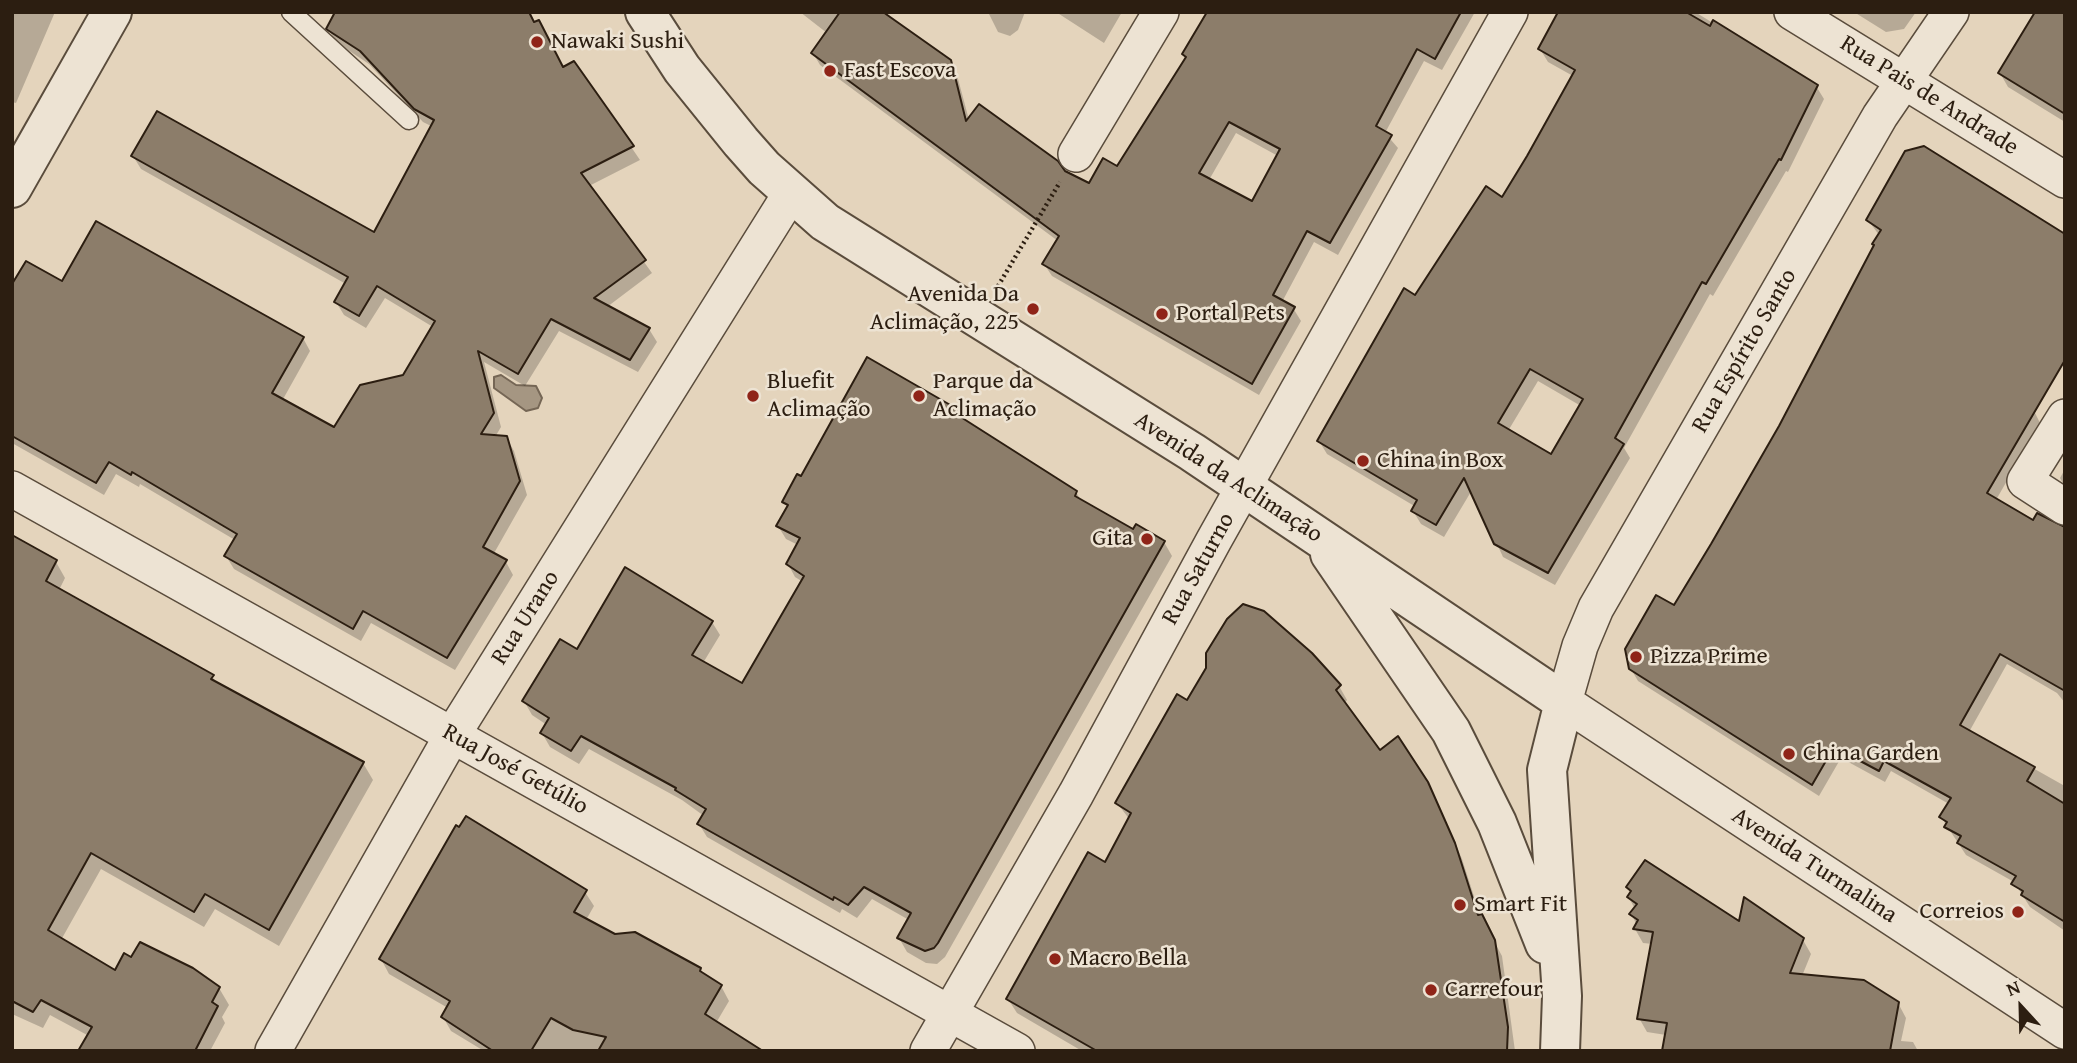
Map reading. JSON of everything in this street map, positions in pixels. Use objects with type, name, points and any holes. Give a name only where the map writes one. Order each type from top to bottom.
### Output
[{"type":"street","points":[[12,188],[111,12]]},
{"type":"street","name":"Avenida da Aclimação","points":[[645,12],[682,69],[741,142],[790,193],[825,222],[1192,452],[1244,490],[1564,702]]},
{"type":"street","points":[[1076,154],[1161,12]]},
{"type":"street","name":"Rua Saturno","points":[[928,1051],[1510,12]]},
{"type":"street","name":"Rua Pais de Andrade","points":[[1792,12],[2065,180]]},
{"type":"street","name":"Rua Espírito Santo","points":[[1564,702],[1580,646],[1596,608],[1902,79],[1951,12]]},
{"type":"street","name":"Rua Urano","points":[[273,1051],[453,734],[790,193]]},
{"type":"street","points":[[2065,417],[2025,480],[2027,484],[2065,507]]},
{"type":"street","name":"Rua José Getúlio","points":[[12,489],[1017,1051]]},
{"type":"street","points":[[1320,538],[1451,732],[1475,777],[1522,880],[1562,996]]},
{"type":"street","points":[[1560,1051],[1562,996],[1547,770],[1564,702]]},
{"type":"street","name":"Avenida Turmalina","points":[[1564,702],[2065,1031]]},
{"type":"lane","points":[[291,12],[409,120]]},
{"type":"path","points":[[978,319],[1076,154]]},
{"type":"shaded area","points":[[501,375],[516,385],[536,386],[542,398],[538,408],[526,411],[494,388],[494,377]]},
{"type":"building","points":[[335,12],[529,12],[534,22],[539,20],[563,67],[574,61],[634,146],[581,173],[646,260],[594,298],[650,328],[630,360],[551,319],[518,374],[478,351],[494,413],[481,434],[507,436],[520,481],[483,547],[507,560],[447,658],[363,611],[353,629],[224,556],[237,534],[132,472],[131,475],[109,462],[96,483],[12,436],[12,284],[26,261],[62,281],[96,221],[304,337],[272,393],[334,427],[360,385],[403,375],[435,321],[377,286],[359,316],[334,302],[348,277],[131,156],[157,111],[374,232],[434,120],[414,109],[360,51],[326,29]]},
{"type":"building","points":[[840,12],[883,12],[951,60],[966,121],[979,104],[1058,161],[1065,171],[1089,183],[1103,158],[1117,166],[1186,57],[1182,54],[1207,12],[1461,12],[1435,59],[1417,49],[1376,126],[1392,135],[1330,243],[1307,231],[1273,295],[1295,307],[1252,384],[1042,264],[1059,236],[811,53]],"holes":[[[1229,122],[1280,149],[1252,201],[1199,173]]]},
{"type":"building","points":[[1558,12],[1686,12],[1710,26],[1713,20],[1818,85],[1781,160],[1779,159],[1706,284],[1702,282],[1615,438],[1624,444],[1548,573],[1494,544],[1464,478],[1436,525],[1411,511],[1417,500],[1317,441],[1404,288],[1415,295],[1486,186],[1502,197],[1527,156],[1575,70],[1538,49]],"holes":[[[1530,369],[1583,399],[1551,454],[1498,423]]]},
{"type":"building","points":[[2035,12],[2065,12],[2065,114],[1998,73]]},
{"type":"building","points":[[1924,146],[2065,234],[2065,360],[1987,493],[2033,520],[2037,513],[2065,527],[2065,691],[2000,654],[1960,725],[2035,767],[2027,781],[2065,804],[2065,922],[2021,895],[2023,891],[2011,884],[2016,876],[1957,843],[1961,836],[1944,827],[1947,822],[1939,817],[1951,798],[1884,761],[1879,771],[1834,747],[1812,785],[1629,669],[1625,649],[1656,595],[1674,605],[1711,544],[1779,426],[1874,245],[1872,244],[1881,230],[1866,220],[1905,151]]},
{"type":"building","points":[[867,357],[959,410],[956,414],[1077,491],[1075,496],[1133,529],[1136,524],[1165,541],[938,943],[934,948],[925,951],[897,938],[911,913],[864,887],[848,905],[834,897],[833,900],[697,824],[706,809],[675,790],[676,788],[581,736],[571,751],[540,733],[549,718],[522,701],[560,639],[577,649],[625,567],[713,621],[692,655],[742,683],[804,576],[786,564],[800,538],[776,526],[788,505],[782,502],[797,474],[801,476]]},
{"type":"building","points":[[12,535],[57,560],[46,581],[214,675],[211,679],[364,762],[269,930],[205,894],[194,912],[91,853],[48,930],[115,970],[124,953],[131,957],[140,942],[193,968],[220,987],[212,1002],[218,1006],[195,1051],[78,1051],[92,1027],[41,1000],[33,1012],[12,1001]]},
{"type":"building","points":[[1243,604],[1264,611],[1312,653],[1341,685],[1336,690],[1380,750],[1398,736],[1428,782],[1455,843],[1478,915],[1482,914],[1495,940],[1508,1027],[1507,1051],[1097,1051],[1006,999],[1088,852],[1105,862],[1131,813],[1115,803],[1177,694],[1187,700],[1206,668],[1206,653],[1227,619]]},
{"type":"building","points":[[466,816],[587,890],[574,912],[615,934],[635,932],[701,968],[700,971],[722,985],[705,1014],[763,1051],[598,1051],[606,1037],[573,1030],[551,1018],[531,1051],[493,1051],[441,1017],[450,1001],[379,959],[456,825],[459,827]]},
{"type":"building","points":[[1645,860],[1739,921],[1744,897],[1804,938],[1790,973],[1864,980],[1899,1002],[1890,1051],[1662,1051],[1667,1023],[1637,1019],[1653,932],[1633,929],[1638,920],[1629,914],[1637,904],[1627,897],[1631,891],[1626,887]]},
{"type":"place","name":"Nawaki Sushi","points":[[537,42]]},
{"type":"place","name":"Fast Escova","points":[[830,71]]},
{"type":"place","name":"Avenida Da Aclimação, 225","points":[[1033,309]]},
{"type":"place","name":"Portal Pets","points":[[1162,314]]},
{"type":"place","name":"Bluefit Aclimação","points":[[753,396]]},
{"type":"place","name":"Parque da Aclimação","points":[[919,396]]},
{"type":"place","name":"China in Box","points":[[1363,461]]},
{"type":"place","name":"Gita","points":[[1147,539]]},
{"type":"place","name":"Pizza Prime","points":[[1636,657]]},
{"type":"place","name":"China Garden","points":[[1789,754]]},
{"type":"place","name":"Smart Fit","points":[[1460,905]]},
{"type":"place","name":"Correios","points":[[2018,912]]},
{"type":"place","name":"Macro Bella","points":[[1055,959]]},
{"type":"place","name":"Carrefour","points":[[1431,990]]}]
